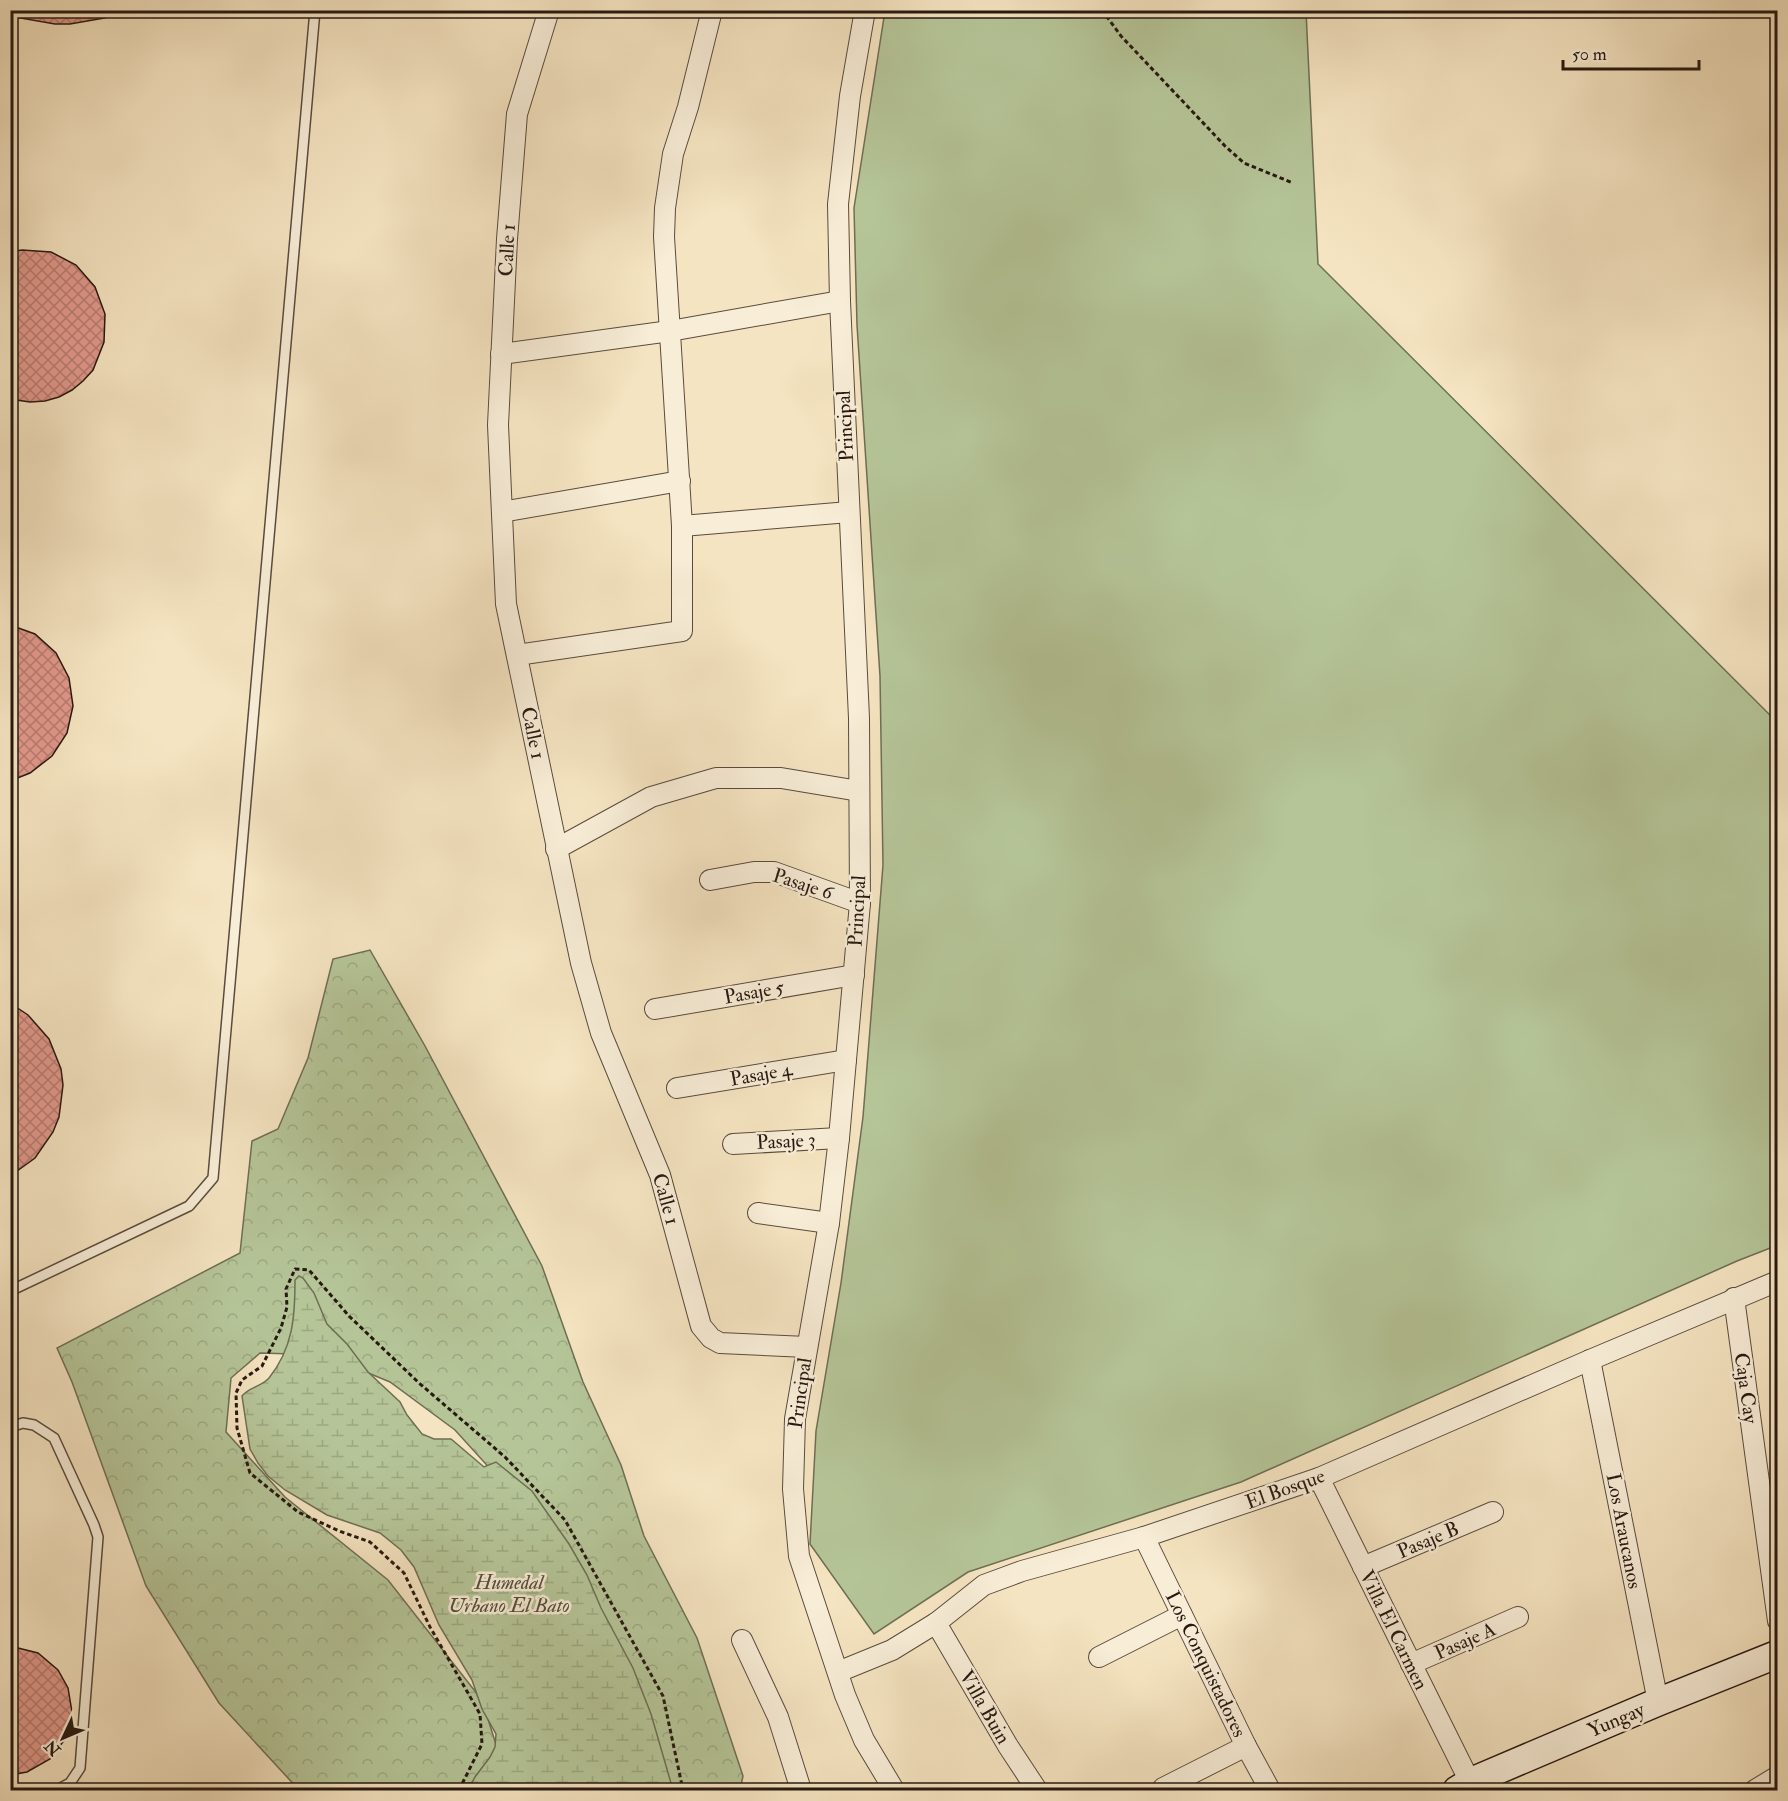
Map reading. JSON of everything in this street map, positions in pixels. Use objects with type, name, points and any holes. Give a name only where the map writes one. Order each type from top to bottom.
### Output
[{"type":"street","name":"Calle 1","points":[[549,10],[517,114],[498,425],[506,604],[581,963],[601,1033],[660,1175],[701,1326],[711,1338],[720,1342],[807,1347]]},
{"type":"street","points":[[517,656],[682,631],[680,481],[664,237],[668,178],[673,154],[688,107],[712,10]]},
{"type":"street","name":"Principal","points":[[865,10],[850,96],[838,204],[840,301],[859,718],[860,903],[829,1223],[795,1419],[793,1489],[799,1556],[860,1733],[894,1791]]},
{"type":"street","points":[[501,354],[670,331],[840,301]]},
{"type":"street","points":[[502,512],[680,481]]},
{"type":"street","points":[[682,526],[849,512]]},
{"type":"street","points":[[556,849],[651,797],[716,778],[782,778],[859,791]]},
{"type":"street","name":"Pasaje 6","points":[[710,880],[754,872],[774,872],[860,903]]},
{"type":"street","name":"Pasaje 5","points":[[655,1009],[854,975]]},
{"type":"street","name":"Pasaje 4","points":[[677,1088],[846,1060]]},
{"type":"street","name":"Pasaje 3","points":[[733,1144],[839,1138]]},
{"type":"street","points":[[758,1213],[829,1223]]},
{"type":"street","name":"El Bosque","points":[[838,1672],[892,1650],[936,1623],[984,1585],[1022,1571],[1144,1537],[1319,1478],[1778,1281]]},
{"type":"street","name":"Caja Cay","points":[[1734,1298],[1778,1621]]},
{"type":"street","name":"Los Araucanos","points":[[1590,1360],[1658,1702]]},
{"type":"street","name":"Villa El Carmen","points":[[1319,1478],[1411,1664],[1463,1786]]},
{"type":"street","name":"Pasaje B","points":[[1363,1568],[1493,1512]]},
{"type":"street","name":"Los Conquistadores","points":[[1144,1537],[1270,1791]]},
{"type":"street","points":[[1099,1658],[1182,1615]]},
{"type":"street","name":"Pasaje A","points":[[1411,1664],[1518,1617]]},
{"type":"street","name":"Villa Buin","points":[[936,1623],[1037,1791]]},
{"type":"street","points":[[742,1641],[778,1718],[801,1791]]},
{"type":"street","name":"Yungay","points":[[1463,1786],[1658,1702],[1778,1654]]},
{"type":"street","points":[[1163,1788],[1246,1746]]},
{"type":"street","points":[[1755,1791],[1778,1776]]},
{"type":"lane","points":[[10,1291],[189,1206],[213,1178],[315,10]]},
{"type":"lane","points":[[10,1427],[23,1423],[34,1425],[54,1438],[98,1537],[81,1768],[70,1783],[57,1791]]},
{"type":"path","points":[[1102,10],[1121,36],[1225,146],[1244,163],[1293,183]]},
{"type":"path","points":[[459,1791],[482,1744],[480,1714],[430,1627],[404,1573],[370,1542],[298,1512],[250,1473],[237,1428],[236,1394],[242,1380],[262,1366],[281,1328],[287,1307],[286,1289],[295,1269],[309,1270],[349,1316],[419,1383],[505,1458],[565,1520],[663,1696],[683,1791]]},
{"type":"green space","points":[[885,11],[1306,11],[1318,264],[1777,722],[1778,1245],[1737,1261],[1241,1482],[968,1572],[874,1634],[810,1544],[816,1431],[841,1283],[863,1117],[883,865],[880,676],[857,325],[854,208]]},
{"type":"green space","points":[[370,950],[425,1046],[542,1266],[583,1382],[621,1465],[644,1536],[697,1638],[743,1776],[740,1790],[633,1790],[514,1495],[455,1430],[390,1382],[325,1355],[260,1353],[231,1378],[226,1432],[285,1497],[388,1580],[482,1700],[499,1754],[477,1782],[425,1787],[420,1790],[299,1790],[219,1703],[146,1586],[72,1382],[57,1348],[240,1253],[252,1141],[278,1129],[308,1058],[333,959]]},
{"type":"green space","name":"Humedal Urbano El Bato","points":[[299,1276],[314,1293],[327,1324],[347,1344],[368,1372],[400,1402],[422,1434],[434,1439],[451,1439],[484,1467],[496,1462],[532,1491],[569,1544],[587,1575],[601,1608],[633,1668],[651,1714],[673,1790],[468,1790],[495,1747],[496,1734],[482,1709],[472,1680],[439,1625],[414,1567],[401,1550],[380,1533],[327,1515],[285,1490],[268,1476],[250,1449],[242,1396],[269,1378],[283,1355],[291,1332],[295,1280]]},
{"type":"building","points":[[21,10],[104,10],[105,18],[55,24],[20,18]]},
{"type":"building","points":[[22,250],[51,252],[76,265],[95,287],[105,314],[104,342],[93,370],[72,390],[45,401],[30,402],[10,399],[10,252]]},
{"type":"building","points":[[10,625],[35,634],[56,653],[69,678],[73,706],[67,733],[52,756],[30,773],[10,781]]},
{"type":"building","points":[[10,1003],[28,1015],[49,1039],[61,1069],[63,1085],[59,1117],[53,1132],[35,1158],[10,1176]]},
{"type":"building","points":[[10,1646],[38,1653],[58,1670],[68,1688],[72,1712],[66,1738],[50,1759],[27,1772],[10,1775]]}]
